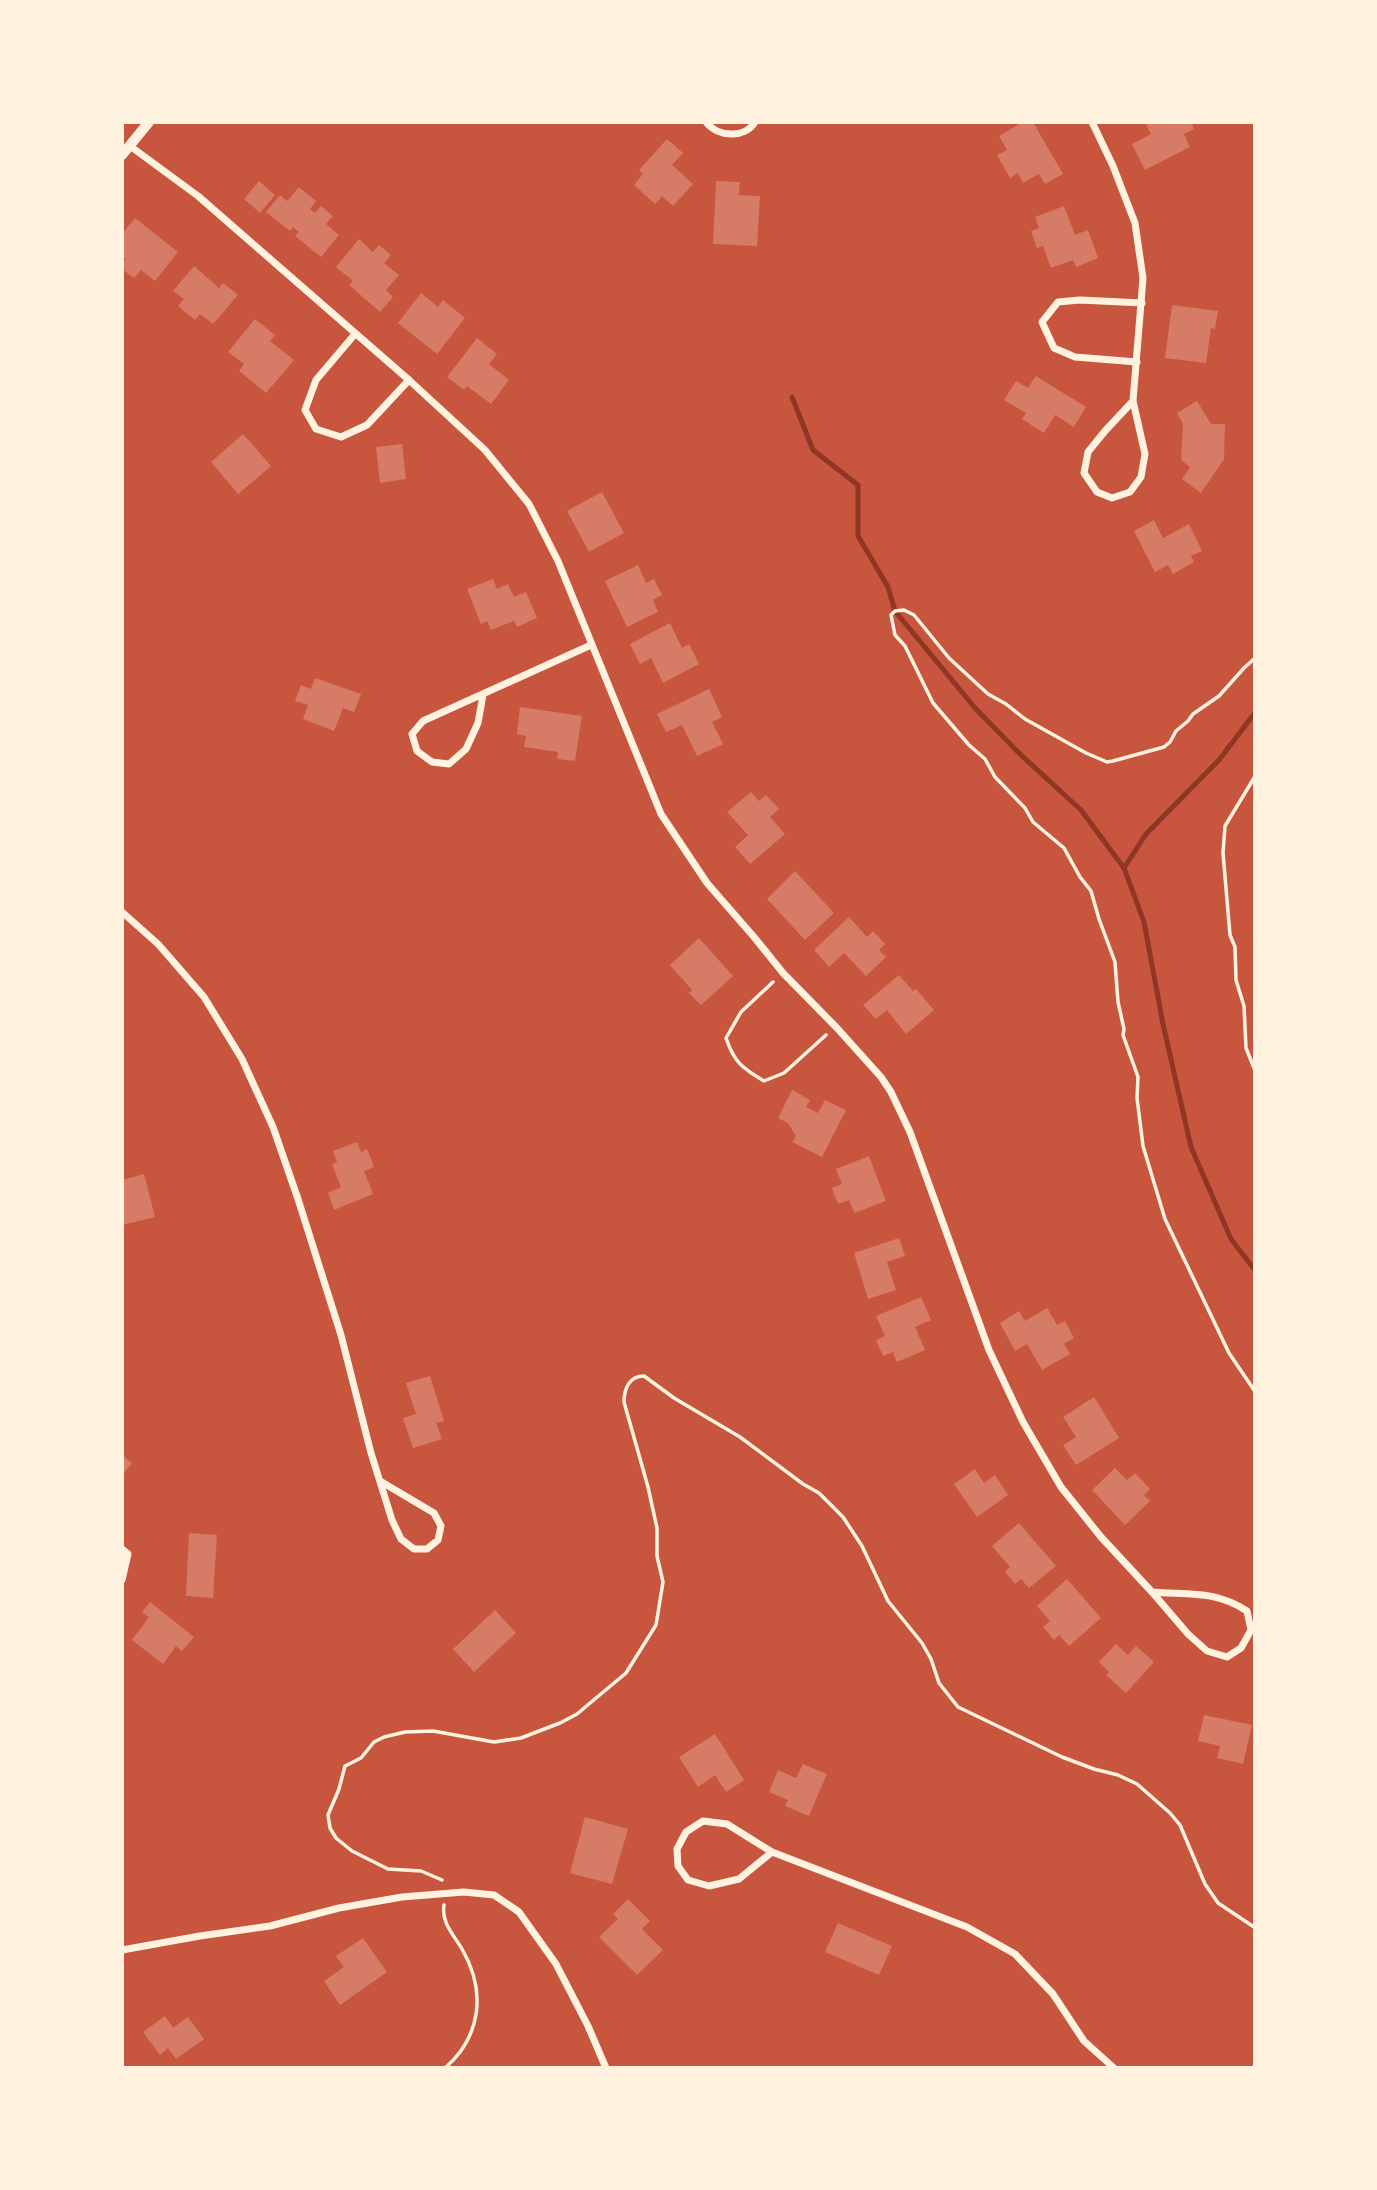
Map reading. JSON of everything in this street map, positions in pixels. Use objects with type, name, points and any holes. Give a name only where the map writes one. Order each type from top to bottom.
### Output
[{"type":"street","points":[[122,155],[149,122]]},
{"type":"street","points":[[706,122],[711,129],[733,135],[751,128],[755,122]]},
{"type":"street","points":[[1092,122],[1135,223],[1143,278],[1133,401],[1145,454],[1141,477],[1130,492],[1112,498],[1097,492],[1084,473],[1088,452],[1133,401]]},
{"type":"street","points":[[130,146],[198,196],[409,380],[485,450],[529,504],[558,561],[661,814],[707,883],[783,973],[881,1076],[891,1092],[910,1132],[989,1350],[1023,1422],[1061,1487],[1101,1537],[1188,1634],[1207,1651],[1227,1657],[1241,1648],[1251,1630],[1247,1611],[1231,1601],[1210,1595],[1152,1592]]},
{"type":"street","points":[[1137,362],[1075,357],[1054,348],[1042,322],[1058,302],[1080,300],[1142,303]]},
{"type":"street","points":[[355,334],[316,380],[305,410],[316,429],[341,438],[367,425],[409,380]]},
{"type":"street","points":[[483,695],[478,723],[466,749],[449,764],[432,762],[417,751],[412,734],[423,721],[591,645]]},
{"type":"street","points":[[122,912],[158,944],[204,997],[242,1059],[273,1127],[341,1335],[380,1481],[401,1539],[414,1549],[427,1549],[438,1540],[441,1526],[433,1513],[380,1481]]},
{"type":"street","points":[[122,1549],[128,1554],[122,1580]]},
{"type":"street","points":[[772,1852],[739,1878],[709,1886],[688,1880],[678,1866],[677,1849],[686,1832],[702,1821],[727,1824],[772,1852],[967,1927],[1015,1954],[1053,1994],[1084,2041],[1114,2067]]},
{"type":"street","points":[[122,1950],[270,1926],[402,1897],[464,1892],[494,1895],[519,1912],[556,1964],[606,2067]]},
{"type":"path","points":[[1255,659],[1219,696],[1192,714],[1164,747],[1107,762],[1086,754],[988,694],[949,658],[914,615],[904,610],[895,611],[891,615],[895,635],[905,646],[933,703],[990,765],[995,777],[1025,808],[1033,822],[1064,848],[1091,891],[1115,962],[1123,1035],[1138,1077],[1137,1098],[1143,1146],[1165,1219],[1229,1353],[1255,1390]]},
{"type":"path","points":[[1255,778],[1225,827],[1223,853],[1236,980],[1244,1006],[1246,1048],[1255,1068]]},
{"type":"path","points":[[783,973],[741,1012],[726,1038],[732,1056],[748,1072],[764,1081],[784,1073],[835,1027]]},
{"type":"path","points":[[445,2067],[471,2037],[477,2000],[476,1981],[469,1962],[445,1920],[443,1909],[446,1894],[442,1881],[421,1871],[388,1869],[352,1851],[336,1838],[330,1828],[328,1815],[345,1766],[361,1758],[374,1742],[384,1737],[405,1732],[433,1731],[494,1742],[521,1738],[577,1714],[626,1673],[656,1625],[663,1582],[657,1556],[657,1528],[624,1402],[626,1388],[632,1378],[637,1376],[644,1376],[674,1398],[740,1437],[819,1493],[843,1517],[862,1546],[888,1601],[922,1643],[939,1683],[958,1707],[1062,1757],[1118,1775],[1136,1784],[1180,1825],[1205,1884],[1218,1903],[1255,1927]]},
{"type":"building","points":[[1023,122],[1033,122],[1063,174],[1045,184],[1039,174],[1023,183],[1018,173],[1010,178],[997,155],[1007,150],[999,136]]},
{"type":"building","points":[[1145,122],[1191,122],[1194,129],[1184,134],[1190,147],[1145,170],[1132,144],[1151,134]]},
{"type":"building","points":[[667,139],[683,153],[672,165],[693,184],[673,206],[662,196],[655,204],[634,185],[643,174],[639,170]]},
{"type":"building","points":[[259,181],[275,195],[260,213],[244,199]]},
{"type":"building","points":[[716,181],[740,182],[739,195],[760,196],[757,246],[713,244]]},
{"type":"building","points":[[299,187],[316,201],[310,209],[315,213],[321,206],[333,216],[326,224],[339,235],[321,257],[295,236],[299,232],[293,227],[290,231],[266,212],[280,195],[287,201]]},
{"type":"building","points":[[1064,206],[1075,235],[1088,230],[1098,258],[1076,267],[1073,260],[1051,268],[1043,246],[1037,248],[1031,231],[1039,228],[1035,217]]},
{"type":"building","points":[[135,218],[178,252],[155,281],[141,270],[134,278],[122,269],[122,263],[126,259],[122,256],[122,234]]},
{"type":"building","points":[[359,239],[373,252],[379,245],[391,255],[384,263],[399,275],[386,290],[393,297],[380,312],[349,285],[353,281],[336,267]]},
{"type":"building","points":[[194,266],[219,288],[223,283],[238,295],[213,324],[200,314],[195,320],[178,306],[184,299],[173,291]]},
{"type":"building","points":[[421,293],[438,307],[443,300],[465,318],[437,354],[398,323]]},
{"type":"building","points":[[1172,305],[1218,311],[1215,329],[1211,328],[1206,363],[1165,358]]},
{"type":"building","points":[[255,319],[275,335],[270,341],[294,360],[266,393],[239,371],[244,364],[228,352]]},
{"type":"building","points":[[477,338],[497,354],[489,364],[509,380],[491,404],[467,386],[464,390],[447,377]]},
{"type":"building","points":[[1036,376],[1086,407],[1074,427],[1055,415],[1044,433],[1022,419],[1026,413],[1004,400],[1016,381],[1028,388]]},
{"type":"building","points":[[1197,401],[1211,424],[1225,424],[1224,459],[1201,493],[1182,479],[1190,467],[1181,460],[1183,424],[1177,413]]},
{"type":"building","points":[[243,434],[271,466],[238,494],[211,462]]},
{"type":"building","points":[[402,444],[406,479],[380,483],[376,447]]},
{"type":"building","points":[[602,492],[624,533],[589,552],[567,511]]},
{"type":"building","points":[[1154,520],[1163,538],[1189,524],[1202,551],[1191,556],[1194,562],[1173,574],[1168,565],[1155,572],[1134,531]]},
{"type":"building","points":[[638,565],[646,583],[654,579],[662,595],[653,600],[658,612],[627,627],[605,581]]},
{"type":"building","points":[[493,579],[497,589],[508,584],[514,597],[526,592],[537,618],[517,627],[514,621],[491,630],[487,621],[481,624],[467,589]]},
{"type":"building","points":[[670,623],[682,648],[689,644],[699,664],[663,683],[651,658],[640,664],[630,644]]},
{"type":"building","points":[[315,678],[361,694],[354,712],[343,708],[334,731],[303,719],[308,705],[295,701],[301,685],[311,689]]},
{"type":"building","points":[[709,689],[722,717],[712,722],[723,744],[697,756],[682,725],[666,732],[657,714]]},
{"type":"building","points":[[520,707],[582,716],[575,761],[557,759],[558,752],[524,747],[526,736],[517,734]]},
{"type":"building","points":[[751,792],[759,801],[766,795],[779,809],[770,817],[785,834],[750,864],[735,847],[748,835],[727,812]]},
{"type":"building","points":[[795,871],[834,913],[805,940],[767,899]]},
{"type":"building","points":[[849,917],[867,937],[873,931],[885,944],[879,950],[886,957],[866,976],[844,953],[829,967],[814,950]]},
{"type":"building","points":[[699,938],[733,976],[701,1005],[689,993],[692,990],[670,965]]},
{"type":"building","points":[[899,975],[913,991],[916,989],[934,1010],[906,1034],[887,1010],[876,1019],[863,1005]]},
{"type":"building","points":[[792,1090],[810,1100],[806,1107],[818,1113],[825,1100],[846,1110],[822,1157],[792,1142],[796,1136],[788,1123],[778,1118]]},
{"type":"building","points":[[357,1142],[361,1152],[367,1149],[374,1167],[364,1171],[373,1194],[334,1210],[328,1193],[341,1187],[332,1164],[337,1162],[333,1151]]},
{"type":"building","points":[[869,1156],[886,1201],[854,1213],[849,1200],[838,1204],[832,1188],[842,1184],[836,1169]]},
{"type":"building","points":[[144,1174],[155,1217],[122,1225],[122,1180]]},
{"type":"building","points":[[899,1238],[905,1256],[887,1262],[896,1290],[868,1299],[854,1253]]},
{"type":"building","points":[[921,1297],[931,1320],[915,1327],[925,1350],[897,1362],[893,1352],[883,1356],[876,1340],[885,1336],[876,1316]]},
{"type":"building","points":[[1047,1308],[1057,1325],[1065,1321],[1074,1338],[1064,1344],[1070,1354],[1042,1370],[1027,1344],[1015,1351],[1000,1323],[1019,1311],[1025,1321]]},
{"type":"building","points":[[430,1376],[444,1421],[436,1423],[442,1439],[413,1448],[403,1418],[416,1414],[406,1383]]},
{"type":"building","points":[[1094,1397],[1119,1438],[1076,1465],[1063,1445],[1076,1437],[1063,1417]]},
{"type":"building","points":[[122,1455],[132,1463],[122,1475]]},
{"type":"building","points":[[1115,1468],[1127,1480],[1135,1473],[1150,1489],[1144,1495],[1150,1501],[1125,1525],[1092,1490]]},
{"type":"building","points":[[975,1469],[984,1483],[995,1475],[1008,1495],[977,1517],[954,1484]]},
{"type":"building","points":[[1019,1523],[1056,1566],[1029,1588],[1021,1579],[1015,1584],[1005,1572],[1010,1567],[992,1546]]},
{"type":"building","points":[[189,1533],[217,1535],[213,1598],[186,1596]]},
{"type":"building","points":[[1067,1579],[1101,1618],[1069,1646],[1059,1635],[1054,1640],[1043,1627],[1050,1621],[1037,1606]]},
{"type":"building","points":[[150,1602],[194,1637],[182,1651],[176,1646],[163,1664],[132,1640],[149,1617],[142,1612]]},
{"type":"building","points":[[495,1610],[516,1633],[474,1672],[453,1649]]},
{"type":"building","points":[[1116,1644],[1128,1655],[1136,1646],[1154,1662],[1126,1693],[1106,1675],[1109,1672],[1099,1662]]},
{"type":"building","points":[[1204,1715],[1252,1725],[1243,1764],[1217,1758],[1220,1746],[1198,1741]]},
{"type":"building","points":[[715,1734],[744,1780],[726,1792],[715,1775],[698,1787],[679,1757]]},
{"type":"building","points":[[803,1764],[827,1774],[809,1816],[785,1806],[788,1800],[769,1792],[778,1770],[796,1778]]},
{"type":"building","points":[[585,1817],[628,1829],[612,1884],[570,1873]]},
{"type":"building","points":[[628,1899],[650,1921],[642,1929],[663,1950],[637,1975],[599,1937],[618,1919],[613,1914]]},
{"type":"building","points":[[838,1923],[892,1946],[879,1975],[825,1952]]},
{"type":"building","points":[[363,1938],[387,1972],[340,2005],[324,1981],[344,1967],[336,1956]]},
{"type":"building","points":[[165,2016],[173,2028],[188,2017],[204,2039],[176,2059],[168,2048],[160,2055],[143,2032]]},
{"type":"waterway","points":[[792,397],[813,450],[858,485],[858,536],[888,587],[895,611],[975,708],[1081,810],[1124,868],[1144,922],[1163,1024],[1191,1147],[1231,1239],[1254,1269]]},
{"type":"waterway","points":[[1124,868],[1146,834],[1219,760],[1254,714]]}]
